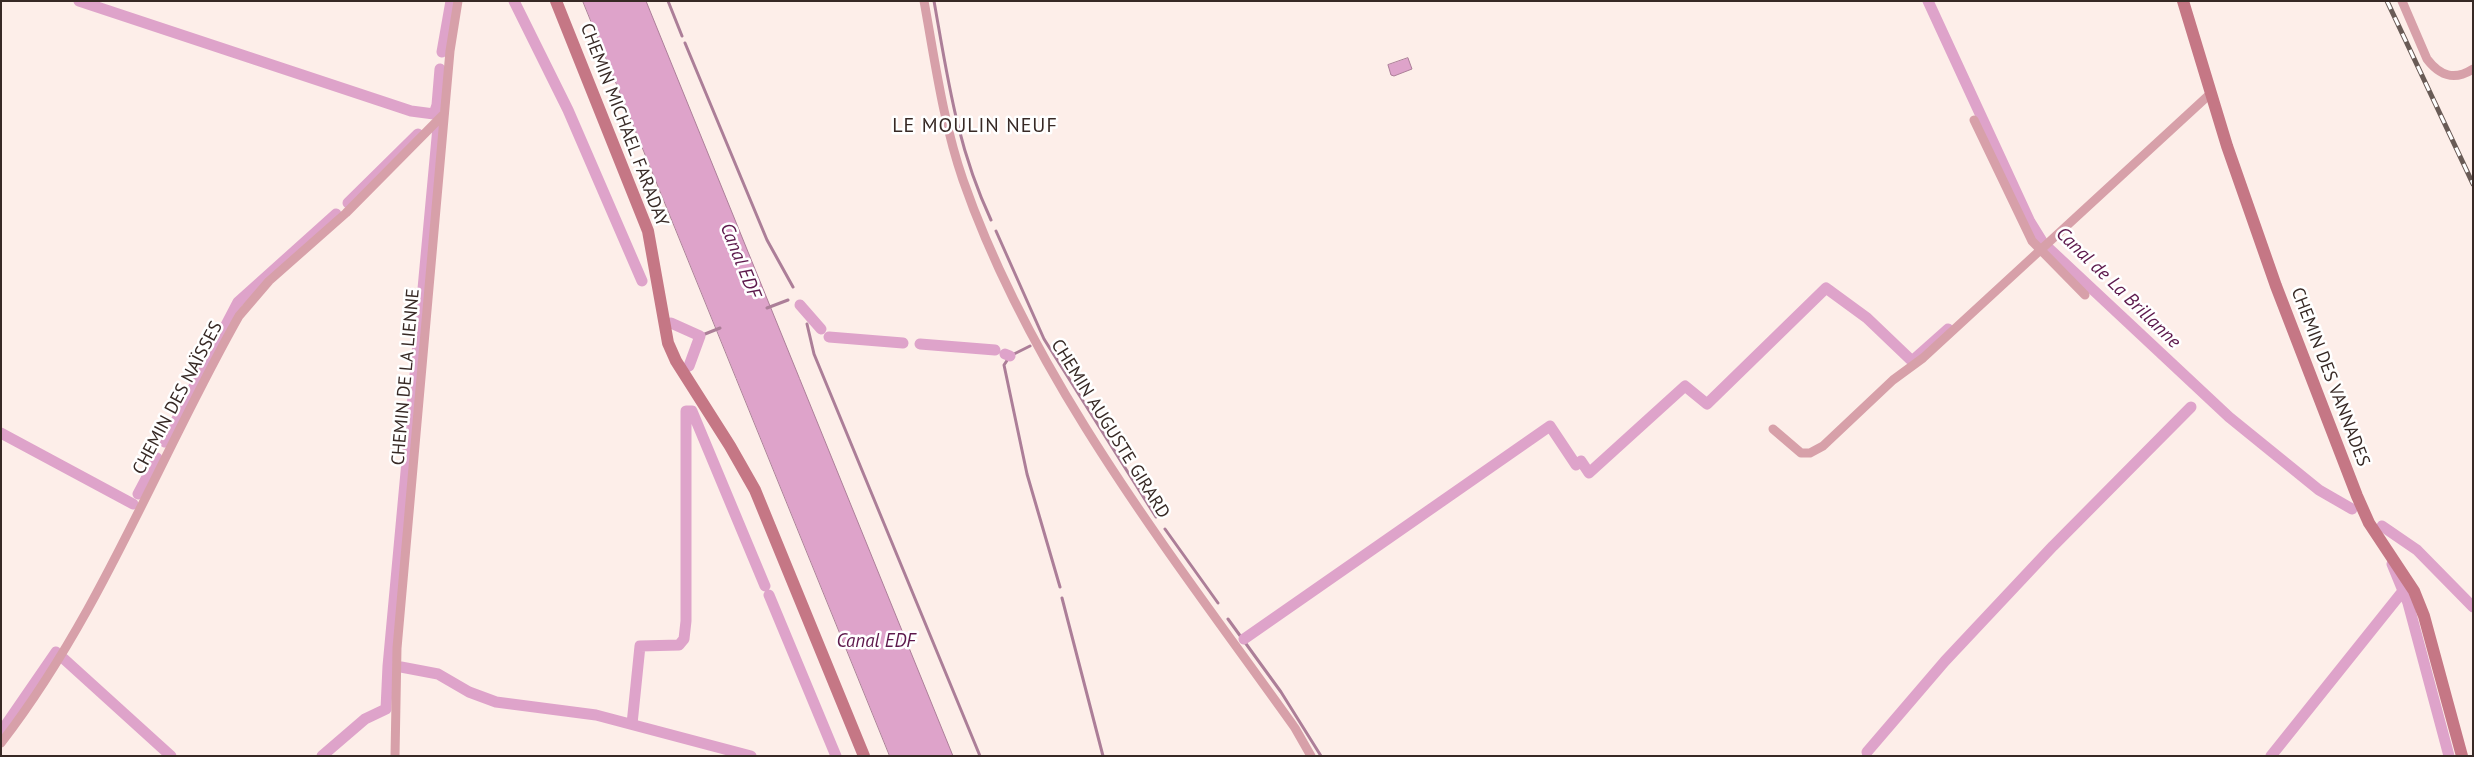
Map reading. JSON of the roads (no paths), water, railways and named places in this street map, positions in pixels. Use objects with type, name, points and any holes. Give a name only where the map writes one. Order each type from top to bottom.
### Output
[{"type":"main road","name":"CHEMIN MICHAEL FARADAY","points":[[556,1],[648,231],[668,343],[676,361],[730,446],[755,490],[864,756]]},
{"type":"main road","name":"CHEMIN DES VANNADES","points":[[2183,1],[2210,94],[2276,286],[2362,509],[2406,576],[2424,616],[2462,756]]},
{"type":"street","name":"CHEMIN DE LA LIENNE","points":[[395,756],[396,654],[444,114],[450,51],[458,1]]},
{"type":"street","name":"CHEMIN AUGUSTE GIRARD","points":[[924,1],[947,122],[963,179],[983,229],[1031,334],[1072,406],[1117,476],[1295,728],[1311,756]]},
{"type":"street","points":[[2402,1],[2427,60],[2438,71],[2453,77],[2473,69]]},
{"type":"street","points":[[1773,429],[1798,452],[1810,453],[1818,449],[1880,391],[1923,358],[2210,94]]},
{"type":"street","name":"CHEMIN DES NAÏSSES","points":[[1,743],[57,662],[86,613],[239,316],[268,281],[346,213],[444,114]]},
{"type":"street","points":[[1974,120],[2023,224],[2040,251],[2085,295]]},
{"type":"water","name":"Canal EDF","points":[[583,1],[646,1],[953,756],[890,756]]},
{"type":"water","points":[[1408,58],[1412,69],[1394,76],[1391,75],[1388,65]]},
{"type":"waterway","points":[[79,1],[411,111],[434,114],[437,105],[440,69]]},
{"type":"waterway","points":[[442,52],[451,1]]},
{"type":"waterway","points":[[514,1],[568,110],[642,281]]},
{"type":"waterway","points":[[668,1],[682,36]]},
{"type":"waterway","points":[[934,1],[955,113],[979,193],[991,220]]},
{"type":"waterway","name":"Canal de La Brillanne","points":[[1928,1],[2030,222],[2043,243],[2229,417],[2319,490],[2352,509]]},
{"type":"waterway","points":[[685,43],[767,240],[793,287]]},
{"type":"waterway","points":[[322,756],[365,719],[386,709],[388,666],[438,127]]},
{"type":"waterway","points":[[348,203],[418,134]]},
{"type":"waterway","points":[[165,442],[238,302],[336,214]]},
{"type":"waterway","points":[[996,231],[1044,339],[1156,517]]},
{"type":"waterway","points":[[1581,461],[1589,473],[1685,386],[1707,404],[1826,288],[1867,318],[1912,361],[1948,329]]},
{"type":"waterway","points":[[767,308],[788,300]]},
{"type":"waterway","points":[[800,305],[821,329]]},
{"type":"waterway","points":[[671,323],[700,336],[689,366]]},
{"type":"waterway","points":[[807,324],[814,354],[980,756]]},
{"type":"waterway","points":[[700,336],[720,328]]},
{"type":"waterway","points":[[829,337],[903,343]]},
{"type":"waterway","points":[[920,344],[995,350]]},
{"type":"waterway","points":[[1030,346],[1010,356],[1004,365],[1027,474],[1060,587]]},
{"type":"waterway","points":[[1005,354],[1010,356]]},
{"type":"waterway","points":[[1867,752],[1945,661],[2053,546],[2191,407]]},
{"type":"waterway","points":[[632,724],[640,646],[679,645],[684,639],[686,621],[686,411],[692,411],[765,586]]},
{"type":"waterway","points":[[1244,639],[1550,426],[1576,465]]},
{"type":"waterway","points":[[1,433],[133,504]]},
{"type":"waterway","points":[[138,494],[157,458]]},
{"type":"waterway","name":"Canal de La Brillanne","points":[[2382,526],[2417,550],[2473,607]]},
{"type":"waterway","points":[[1165,529],[1218,603]]},
{"type":"waterway","points":[[2392,564],[2408,603],[2449,756]]},
{"type":"waterway","points":[[2271,756],[2403,591]]},
{"type":"waterway","points":[[769,595],[836,756]]},
{"type":"waterway","points":[[1062,598],[1103,756]]},
{"type":"waterway","points":[[1228,619],[1281,692],[1321,756]]},
{"type":"waterway","points":[[1,732],[56,652]]},
{"type":"waterway","points":[[64,659],[171,756]]},
{"type":"waterway","points":[[401,667],[438,674],[469,692],[496,702],[596,715],[751,756]]},
{"type":"railway","points":[[2387,1],[2473,184]]},
{"type":"district","name":"LE MOULIN NEUF","points":[[975,126]]}]
